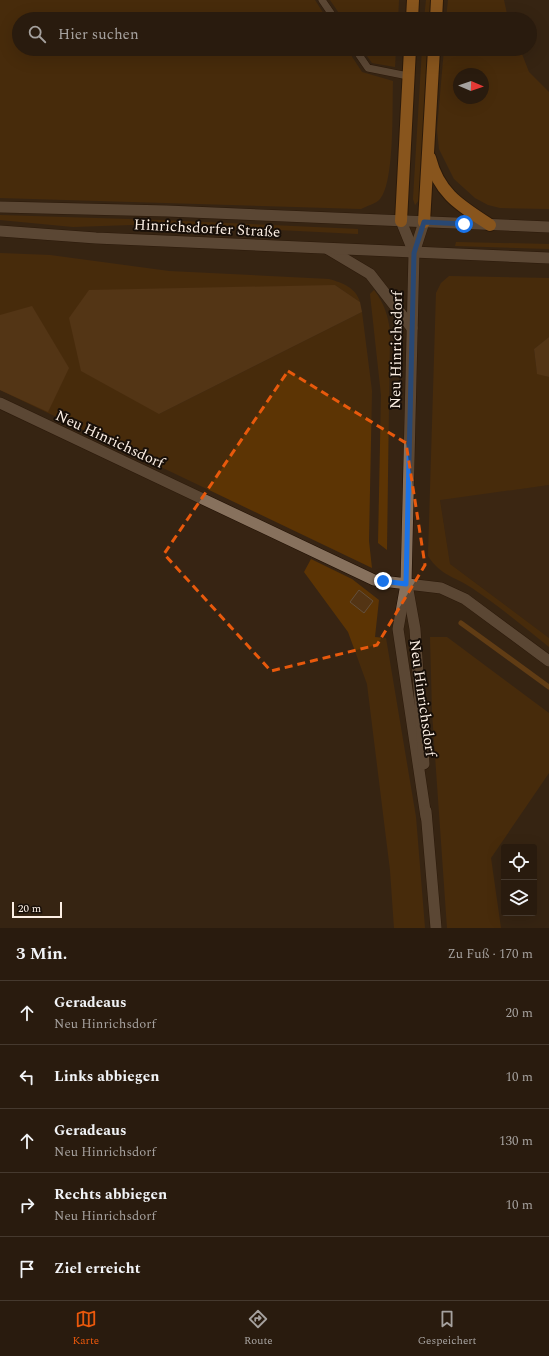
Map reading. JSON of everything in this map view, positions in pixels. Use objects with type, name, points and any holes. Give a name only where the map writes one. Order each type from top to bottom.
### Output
[{"type":"highway","points":[[412,12],[413,0]]},
{"type":"highway","points":[[436,12],[437,0]]},
{"type":"highway","points":[[401,221],[409,56]]},
{"type":"highway","points":[[424,222],[434,56]]},
{"type":"highway","points":[[428,146],[432,168],[447,193],[452,199],[490,225]]},
{"type":"street","name":"Hinrichsdorfer Straße","points":[[0,206],[167,211],[424,222]]},
{"type":"street","points":[[401,221],[414,253]]},
{"type":"street","points":[[414,253],[424,222],[549,227]]},
{"type":"street","name":"Hinrichsdorfer Straße","points":[[0,230],[96,238],[414,253]]},
{"type":"street","points":[[328,249],[370,274],[412,328]]},
{"type":"street","points":[[414,253],[549,258]]},
{"type":"street","name":"Neu Hinrichsdorf","points":[[414,253],[406,584],[398,629],[426,817]]},
{"type":"street","name":"Neu Hinrichsdorf","points":[[0,402],[374,580],[441,588],[465,600],[549,661]]},
{"type":"street","name":"Neu Hinrichsdorf","points":[[406,584],[415,628],[422,723],[426,817],[436,928]]},
{"type":"lane","points":[[322,0],[330,12]]},
{"type":"lane","points":[[360,56],[368,68],[408,76]]},
{"type":"highlighted area","points":[[288,371],[406,443],[425,565],[377,645],[271,671],[164,554]]},
{"type":"shaded area","points":[[0,0],[315,0],[323,12],[12,12],[12,56],[352,56],[362,72],[393,81],[392,143],[385,190],[378,201],[361,209],[0,198]]},
{"type":"shaded area","points":[[330,0],[399,0],[398,12],[338,12]]},
{"type":"shaded area","points":[[426,0],[432,0],[431,12],[425,12]]},
{"type":"shaded area","points":[[448,0],[504,0],[507,12],[447,12]]},
{"type":"shaded area","points":[[367,56],[396,56],[395,67],[372,63]]},
{"type":"shaded area","points":[[422,56],[428,56],[419,200],[415,205],[413,199]]},
{"type":"shaded area","points":[[443,56],[523,56],[529,72],[549,92],[549,209],[500,208],[488,205],[475,198],[454,179],[439,149],[437,130]]},
{"type":"shaded area","points":[[0,215],[160,220],[358,229],[358,234],[160,224],[73,227],[0,220]]},
{"type":"shaded area","points":[[456,242],[549,244],[549,249],[455,246]]},
{"type":"shaded area","points":[[0,253],[50,255],[169,271],[329,279],[344,284],[352,290],[360,302],[335,285],[159,414],[362,312],[372,391],[369,541],[372,568],[0,390]]},
{"type":"shaded area","points":[[449,276],[549,278],[549,337],[534,349],[537,373],[549,377],[549,485],[440,500],[450,564],[549,638],[549,647],[482,595],[443,572],[428,556],[436,293],[441,283]]},
{"type":"shaded area","points":[[335,285],[360,302],[362,312],[159,414],[81,371],[69,318],[89,290]]},
{"type":"shaded area","points":[[374,290],[385,309],[390,331],[387,550],[378,543],[381,395],[370,294]]},
{"type":"shaded area","points":[[32,306],[69,368],[48,412],[0,390],[0,315]]},
{"type":"shaded area","points":[[549,337],[549,377],[537,374],[534,349]]},
{"type":"shaded area","points":[[549,485],[549,638],[450,564],[440,499]]},
{"type":"shaded area","points":[[311,559],[352,579],[379,600],[375,637],[386,638],[416,817],[425,928],[394,928],[390,870],[367,684],[348,632],[304,572]]},
{"type":"shaded area","points":[[430,637],[447,637],[549,713],[549,773],[491,858],[501,928],[447,928],[432,712]]},
{"type":"building","points":[[359,590],[373,601],[364,613],[350,602]]},
{"type":"waterway","points":[[461,623],[549,687]]},
{"type":"route","points":[[383,581],[406,584],[414,253],[424,222],[464,224]]}]
